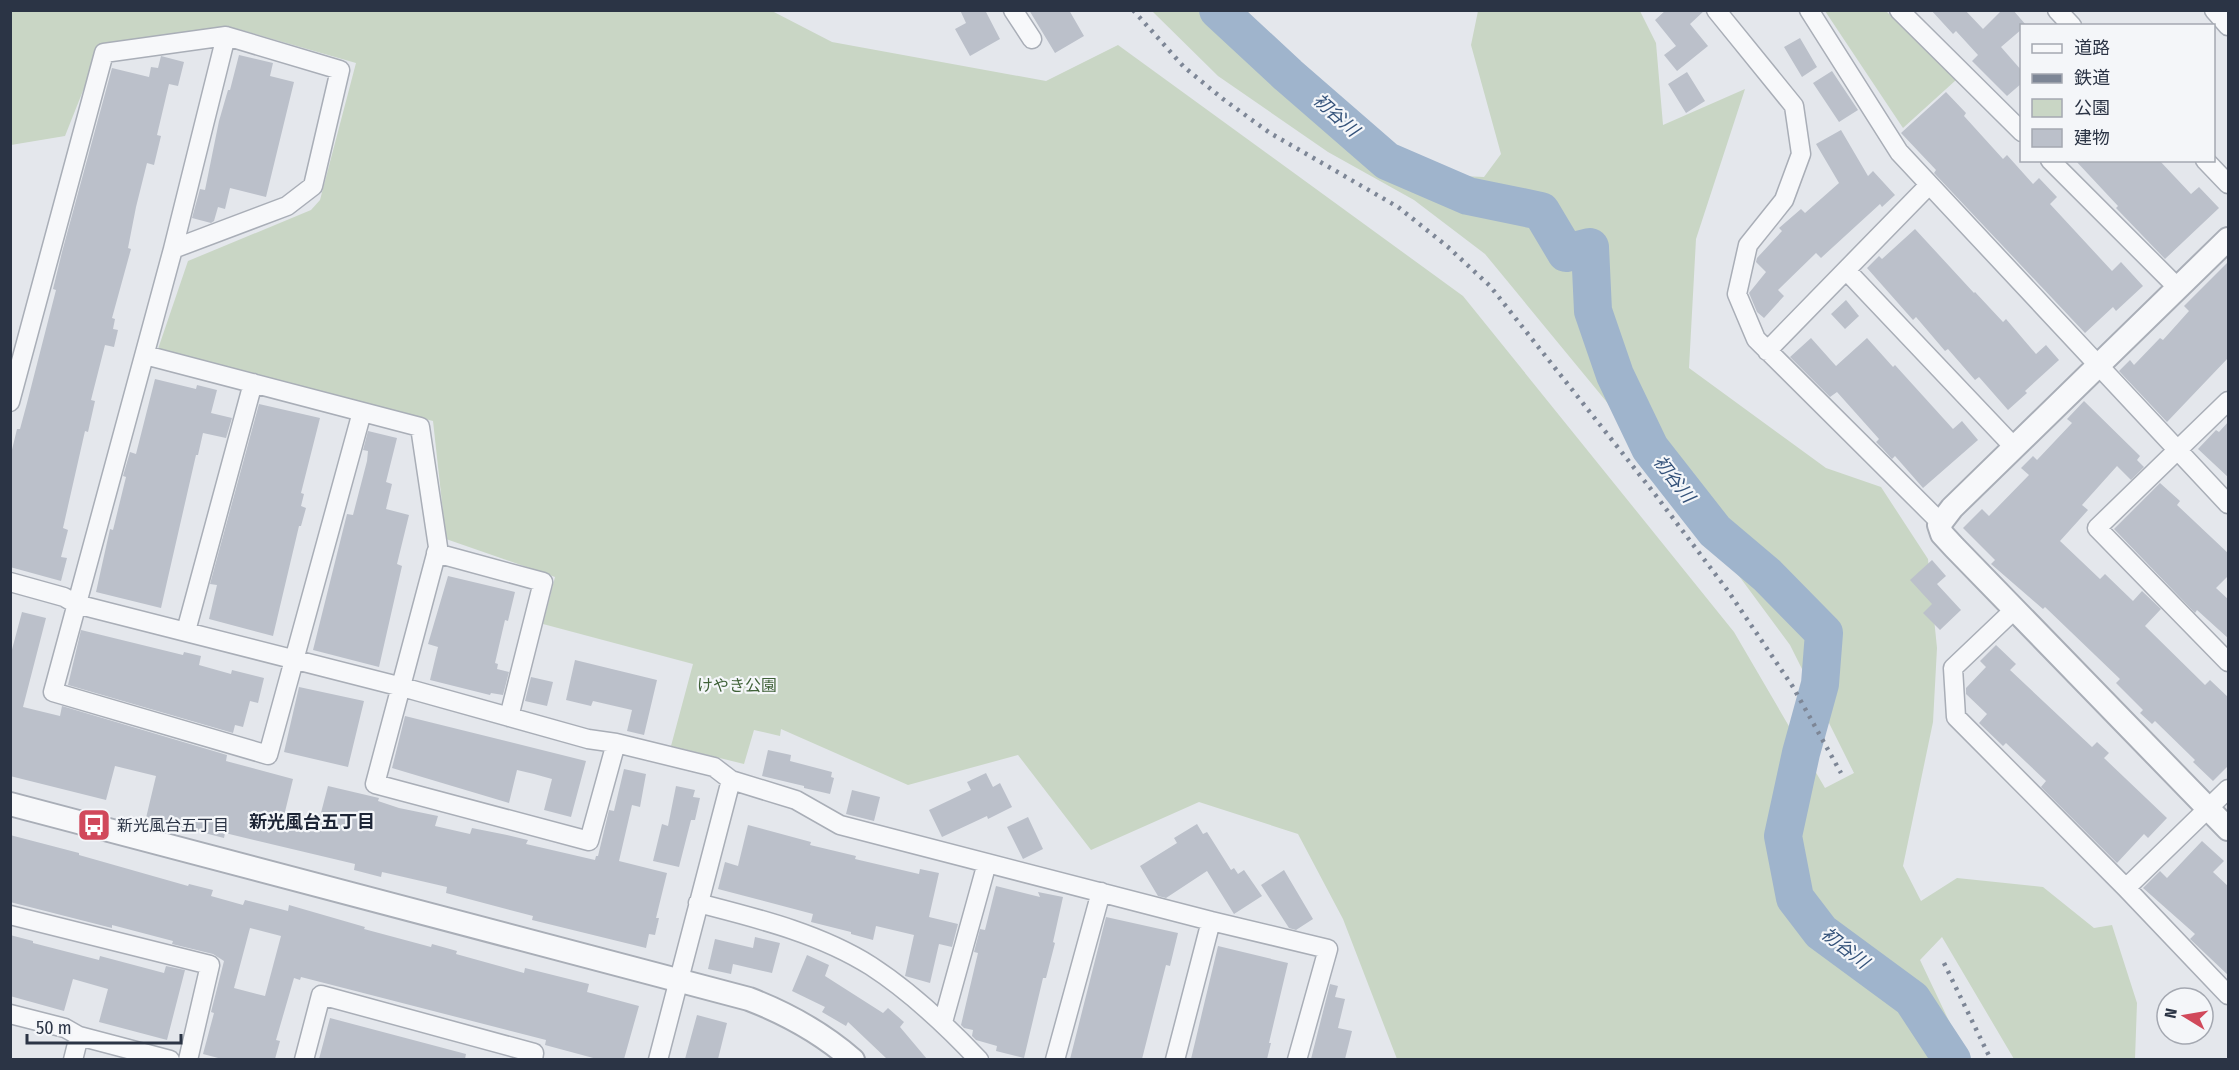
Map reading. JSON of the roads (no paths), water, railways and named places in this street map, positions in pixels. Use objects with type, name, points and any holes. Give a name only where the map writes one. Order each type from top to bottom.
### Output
[{"type":"street","points":[[1013,10],[1032,39]]},
{"type":"street","points":[[1716,10],[1794,106],[1801,154],[1784,200],[1748,245],[1737,294],[1756,339],[1940,522]]},
{"type":"street","points":[[1809,10],[1899,152],[2229,504]]},
{"type":"street","points":[[1899,10],[2020,130]]},
{"type":"street","points":[[2057,10],[2070,24]]},
{"type":"street","points":[[2214,10],[2229,26]]},
{"type":"street","points":[[10,402],[104,52],[226,36],[340,70],[313,186],[287,206],[173,249]]},
{"type":"street","points":[[226,36],[173,249],[53,692],[268,755],[362,412]]},
{"type":"street","points":[[2052,162],[2178,288]]},
{"type":"street","points":[[2207,162],[2229,184]]},
{"type":"street","points":[[1767,351],[1929,185]]},
{"type":"street","points":[[2229,238],[1940,522],[1942,534],[2229,829]]},
{"type":"street","points":[[1846,270],[2014,447]]},
{"type":"street","points":[[145,355],[420,427],[438,547],[375,784],[589,841],[616,743]]},
{"type":"street","points":[[186,631],[253,383]]},
{"type":"street","points":[[2229,400],[2097,528],[2229,662]]},
{"type":"street","points":[[436,552],[543,582],[509,717]]},
{"type":"street","points":[[10,582],[64,597],[76,604],[402,687],[588,740],[616,743],[714,767],[731,780],[796,800],[840,825],[1328,949],[1297,1059]]},
{"type":"street","points":[[2015,609],[1953,668],[1956,717],[2229,995]]},
{"type":"street","points":[[658,1059],[731,780]]},
{"type":"street","points":[[2126,888],[2229,789]]},
{"type":"street","points":[[10,804],[749,999],[784,1013],[813,1029],[854,1059]]},
{"type":"street","points":[[943,1022],[987,863]]},
{"type":"street","points":[[1055,1059],[1101,892]]},
{"type":"street","points":[[698,903],[812,937],[870,966],[943,1022],[979,1059]]},
{"type":"street","points":[[10,915],[210,965],[188,1059]]},
{"type":"street","points":[[1175,1059],[1211,921]]},
{"type":"street","points":[[304,1059],[321,995],[534,1053],[533,1059]]},
{"type":"street","points":[[10,1014],[65,1028],[79,1036],[170,1059]]},
{"type":"street","points":[[73,1059],[79,1036]]},
{"type":"waterway","name":"初谷川","points":[[1218,10],[1288,75],[1387,161],[1468,196],[1541,211],[1566,253],[1590,247],[1593,311],[1615,375],[1650,448],[1715,531],[1767,575],[1824,633],[1820,684],[1801,753],[1783,836],[1795,898],[1821,932],[1912,999],[1952,1060]]},
{"type":"railway","points":[[1133,10],[1184,67],[1223,99],[1270,133],[1398,207],[1448,247],[1490,286],[1654,493],[1728,591],[1793,687],[1841,773]]},
{"type":"railway","points":[[1944,963],[1991,1060]]},
{"type":"place","name":"新光風台五丁目","points":[[94,825]]},
{"type":"district","name":"新光風台五丁目","points":[[312,822]]},
{"type":"park label","name":"けやき公園","points":[[737,685]]}]
